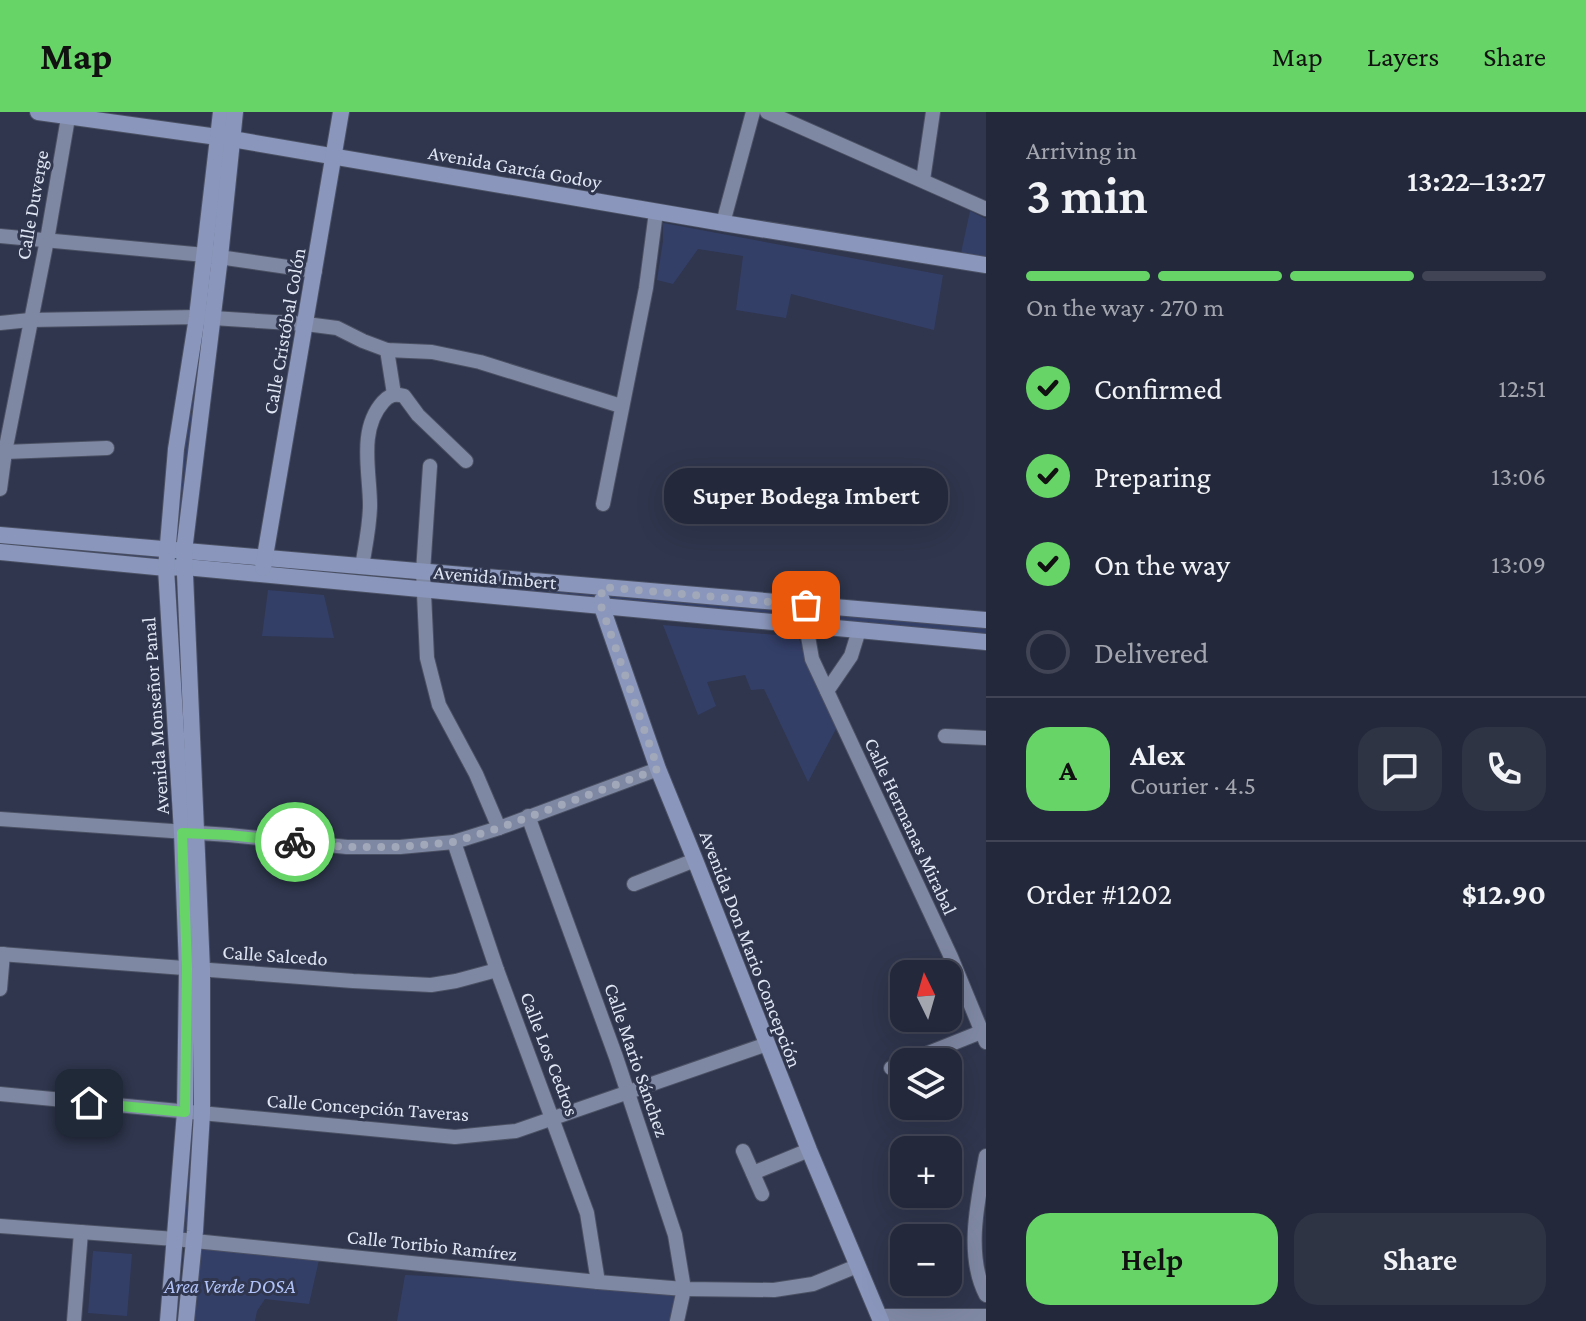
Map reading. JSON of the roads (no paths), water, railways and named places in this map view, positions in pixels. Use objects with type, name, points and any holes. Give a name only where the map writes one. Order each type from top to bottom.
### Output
[{"type":"main road","name":"Avenida García Godoy","points":[[38,112],[225,138],[986,265]]},
{"type":"main road","name":"Avenida Monseñor Panal","points":[[221,112],[225,138]]},
{"type":"main road","name":"Avenida Monseñor Panal","points":[[186,1321],[193,1241],[195,969],[176,559],[225,138],[235,112]]},
{"type":"main road","name":"Calle Cristóbal Colón","points":[[262,575],[341,112]]},
{"type":"main road","name":"Avenida Imbert","points":[[0,535],[176,559],[262,575],[986,642]]},
{"type":"main road","name":"Avenida Imbert","points":[[0,552],[176,559],[265,557],[806,605],[985,617]]},
{"type":"main road","name":"Avenida Don Mario Concepción","points":[[602,587],[601,606],[658,769],[809,1150],[880,1318]]},
{"type":"main road","name":"Avenida Monseñor Panal","points":[[168,1321],[175,1239],[193,1112]]},
{"type":"street","points":[[723,223],[753,112]]},
{"type":"street","points":[[767,112],[789,116],[986,209]]},
{"type":"street","points":[[923,180],[933,112]]},
{"type":"street","name":"Calle Duverge","points":[[0,489],[68,115]]},
{"type":"street","points":[[603,504],[646,288],[656,212]]},
{"type":"street","points":[[0,236],[212,256],[315,271]]},
{"type":"street","points":[[0,323],[205,317],[337,328],[387,350],[432,352],[480,362],[621,406]]},
{"type":"street","points":[[387,350],[394,394]]},
{"type":"street","points":[[362,567],[370,503],[369,433],[385,399],[394,394],[409,399],[418,415],[466,461]]},
{"type":"street","points":[[5,452],[107,448]]},
{"type":"street","points":[[430,466],[423,572],[427,658],[439,705],[476,774],[499,828]]},
{"type":"street","name":"Calle Hermanas Mirabal","points":[[806,605],[812,659],[951,957],[984,1037]]},
{"type":"street","points":[[827,691],[851,656],[859,630]]},
{"type":"street","points":[[945,736],[986,738]]},
{"type":"street","points":[[0,819],[229,835],[347,847],[400,847],[454,842],[658,769]]},
{"type":"street","name":"Calle Mario Sánchez","points":[[528,816],[628,1092],[675,1235],[684,1289],[677,1321]]},
{"type":"street","name":"Calle Los Cedros","points":[[454,842],[497,970],[587,1213],[598,1282]]},
{"type":"street","points":[[634,884],[695,860]]},
{"type":"street","points":[[0,989],[2,954]]},
{"type":"street","name":"Calle Salcedo","points":[[2,954],[431,985],[497,970]]},
{"type":"street","points":[[950,1048],[984,1037]]},
{"type":"street","name":"Calle Concepción Taveras","points":[[0,1094],[455,1137],[516,1131],[767,1044]]},
{"type":"street","points":[[753,1173],[809,1150]]},
{"type":"street","points":[[743,1151],[762,1194]]},
{"type":"street","points":[[986,1156],[978,1198],[975,1240],[979,1283],[986,1295]]},
{"type":"street","name":"Calle Toribio Ramírez","points":[[0,1226],[175,1239],[684,1289],[774,1290],[813,1284],[857,1266]]},
{"type":"street","points":[[74,1321],[81,1232]]},
{"type":"street","points":[[880,1318],[986,1316]]},
{"type":"place","name":"Super Bodega Imbert","points":[[806,605]]},
{"type":"park label","name":"Area Verde DOSA","points":[[230,1286]]}]
